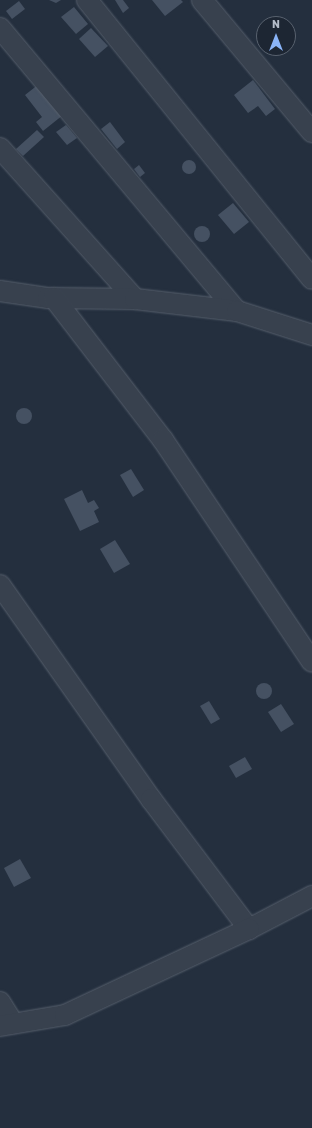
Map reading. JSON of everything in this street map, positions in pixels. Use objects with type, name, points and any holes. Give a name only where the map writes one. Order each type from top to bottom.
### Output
[{"type":"street","points":[[87,0],[312,279]]},
{"type":"street","points":[[202,0],[312,132]]},
{"type":"street","points":[[0,28],[237,311]]},
{"type":"street","points":[[0,148],[135,299]]},
{"type":"street","points":[[0,291],[54,298],[135,299],[237,311],[312,335]]},
{"type":"street","points":[[54,298],[163,440],[312,662]]},
{"type":"street","points":[[0,585],[151,799],[249,929]]},
{"type":"street","points":[[0,1002],[7,1025],[65,1015],[249,929],[312,896]]},
{"type":"building","points":[[49,0],[61,0],[56,3]]},
{"type":"building","points":[[115,0],[123,0],[129,8],[123,13]]},
{"type":"building","points":[[152,0],[181,0],[183,2],[165,16]]},
{"type":"building","points":[[19,1],[25,9],[12,19],[6,11]]},
{"type":"building","points":[[74,7],[88,24],[76,34],[61,17]]},
{"type":"building","points":[[91,28],[108,46],[95,57],[79,39]]},
{"type":"building","points":[[253,80],[275,109],[266,116],[258,106],[248,113],[234,95]]},
{"type":"building","points":[[39,84],[63,115],[43,131],[36,122],[42,117],[25,95]]},
{"type":"building","points":[[110,122],[125,142],[117,149],[101,129]]},
{"type":"building","points":[[66,125],[77,138],[67,145],[56,132]]},
{"type":"building","points":[[37,130],[44,137],[23,156],[16,149]]},
{"type":"building","points":[[189,160],[194,162],[196,167],[194,172],[189,174],[184,172],[182,167],[184,162]]},
{"type":"building","points":[[139,165],[145,173],[140,177],[134,169]]},
{"type":"building","points":[[233,203],[249,222],[234,234],[218,215]]},
{"type":"building","points":[[202,226],[208,228],[210,234],[208,240],[202,242],[196,240],[194,234],[196,228]]},
{"type":"building","points":[[24,408],[31,413],[32,416],[27,423],[24,424],[17,419],[16,416],[21,409]]},
{"type":"building","points":[[131,469],[144,490],[133,497],[120,475]]},
{"type":"building","points":[[82,490],[88,503],[94,500],[99,508],[94,511],[99,522],[80,531],[64,499]]},
{"type":"building","points":[[115,540],[130,564],[114,573],[100,549]]},
{"type":"building","points":[[264,683],[271,688],[272,691],[267,698],[264,699],[257,694],[256,691],[261,684]]},
{"type":"building","points":[[209,701],[220,719],[211,724],[200,706]]},
{"type":"building","points":[[281,704],[294,724],[281,732],[268,712]]},
{"type":"building","points":[[245,757],[252,769],[236,778],[229,766]]},
{"type":"building","points":[[20,859],[31,878],[14,887],[4,868]]}]
